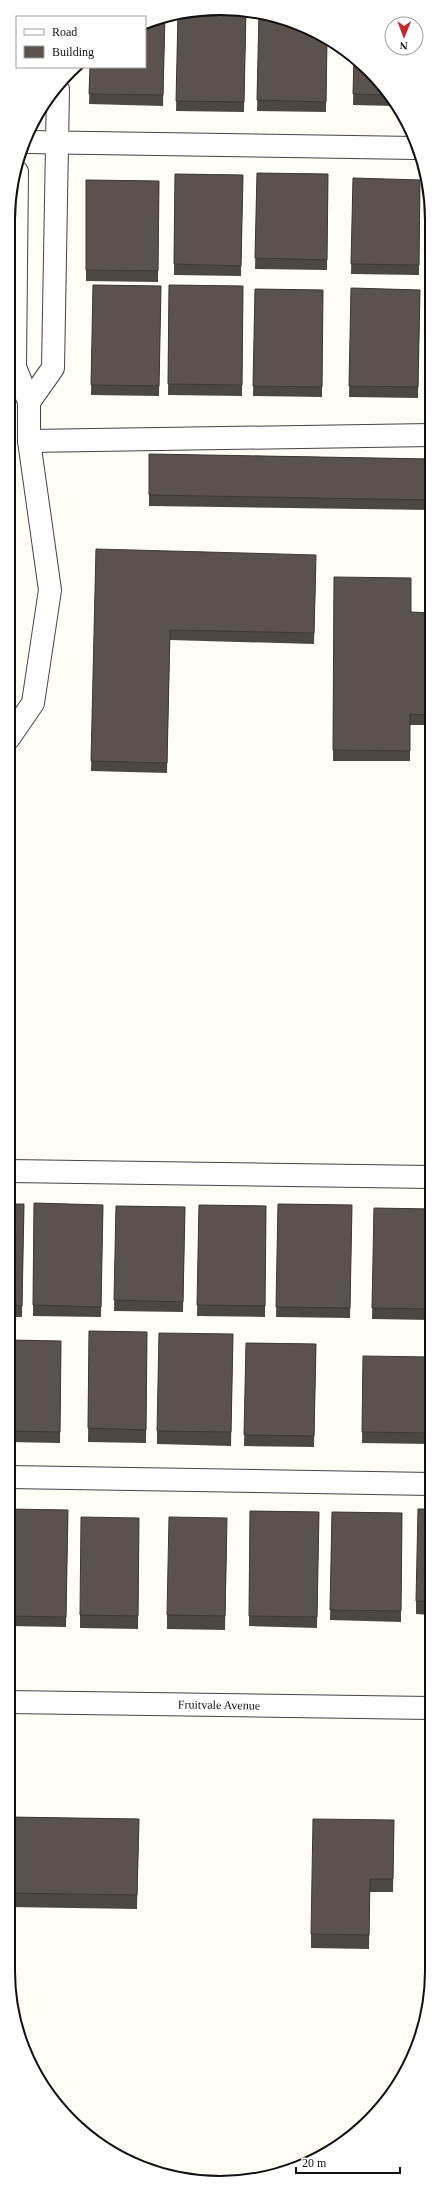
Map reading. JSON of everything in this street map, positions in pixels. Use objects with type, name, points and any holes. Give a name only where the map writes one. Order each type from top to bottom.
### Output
[{"type":"street","points":[[29,402],[53,368],[58,94]]},
{"type":"street","points":[[31,142],[57,144],[411,148]]},
{"type":"street","points":[[15,729],[33,703],[50,590],[29,441],[29,402],[15,367],[17,195]]},
{"type":"street","points":[[29,441],[425,436]]},
{"type":"street","points":[[15,1171],[425,1177]]},
{"type":"street","points":[[15,1477],[425,1484]]},
{"type":"street","name":"Fruitvale Avenue","points":[[15,1702],[425,1708]]},
{"type":"building","points":[[207,15],[233,15],[246,17],[244,102],[176,101],[178,19]]},
{"type":"building","points":[[259,19],[286,26],[311,36],[327,45],[326,102],[257,100]]},
{"type":"building","points":[[165,23],[163,95],[89,94],[90,68],[146,68],[146,29]]},
{"type":"building","points":[[354,65],[383,95],[353,94]]},
{"type":"building","points":[[257,173],[328,174],[327,260],[255,258]]},
{"type":"building","points":[[175,174],[243,175],[241,266],[174,264]]},
{"type":"building","points":[[353,178],[420,180],[419,265],[351,264]]},
{"type":"building","points":[[86,180],[159,181],[158,271],[86,270]]},
{"type":"building","points":[[93,285],[161,286],[159,386],[91,385]]},
{"type":"building","points":[[169,285],[243,286],[242,385],[168,384]]},
{"type":"building","points":[[351,288],[420,290],[418,387],[349,386]]},
{"type":"building","points":[[255,289],[323,290],[322,387],[253,386]]},
{"type":"building","points":[[149,454],[425,459],[425,500],[149,495]]},
{"type":"building","points":[[96,549],[316,555],[314,633],[170,630],[167,763],[91,761]]},
{"type":"building","points":[[334,577],[411,578],[411,612],[425,613],[425,715],[410,714],[410,751],[333,750]]},
{"type":"building","points":[[34,1203],[103,1205],[101,1307],[33,1305]]},
{"type":"building","points":[[15,1204],[24,1204],[22,1306],[15,1306]]},
{"type":"building","points":[[278,1204],[352,1205],[350,1308],[276,1307]]},
{"type":"building","points":[[199,1205],[266,1206],[265,1306],[197,1305]]},
{"type":"building","points":[[116,1206],[185,1207],[183,1302],[114,1300]]},
{"type":"building","points":[[374,1208],[425,1209],[425,1309],[372,1308]]},
{"type":"building","points":[[89,1331],[147,1332],[146,1430],[88,1428]]},
{"type":"building","points":[[159,1333],[233,1334],[231,1432],[157,1431]]},
{"type":"building","points":[[15,1340],[61,1341],[60,1432],[15,1431]]},
{"type":"building","points":[[246,1343],[316,1344],[314,1436],[244,1435]]},
{"type":"building","points":[[363,1356],[425,1357],[425,1433],[362,1432]]},
{"type":"building","points":[[15,1509],[68,1510],[66,1617],[15,1616]]},
{"type":"building","points":[[418,1509],[425,1509],[425,1601],[416,1601]]},
{"type":"building","points":[[250,1511],[319,1512],[317,1617],[249,1616]]},
{"type":"building","points":[[332,1512],[402,1513],[401,1611],[330,1610]]},
{"type":"building","points":[[81,1517],[139,1518],[138,1616],[80,1615]]},
{"type":"building","points":[[169,1517],[227,1518],[225,1616],[167,1615]]},
{"type":"building","points":[[15,1817],[139,1819],[137,1895],[15,1893]]},
{"type":"building","points":[[313,1819],[394,1820],[393,1879],[370,1879],[369,1935],[311,1934]]}]
